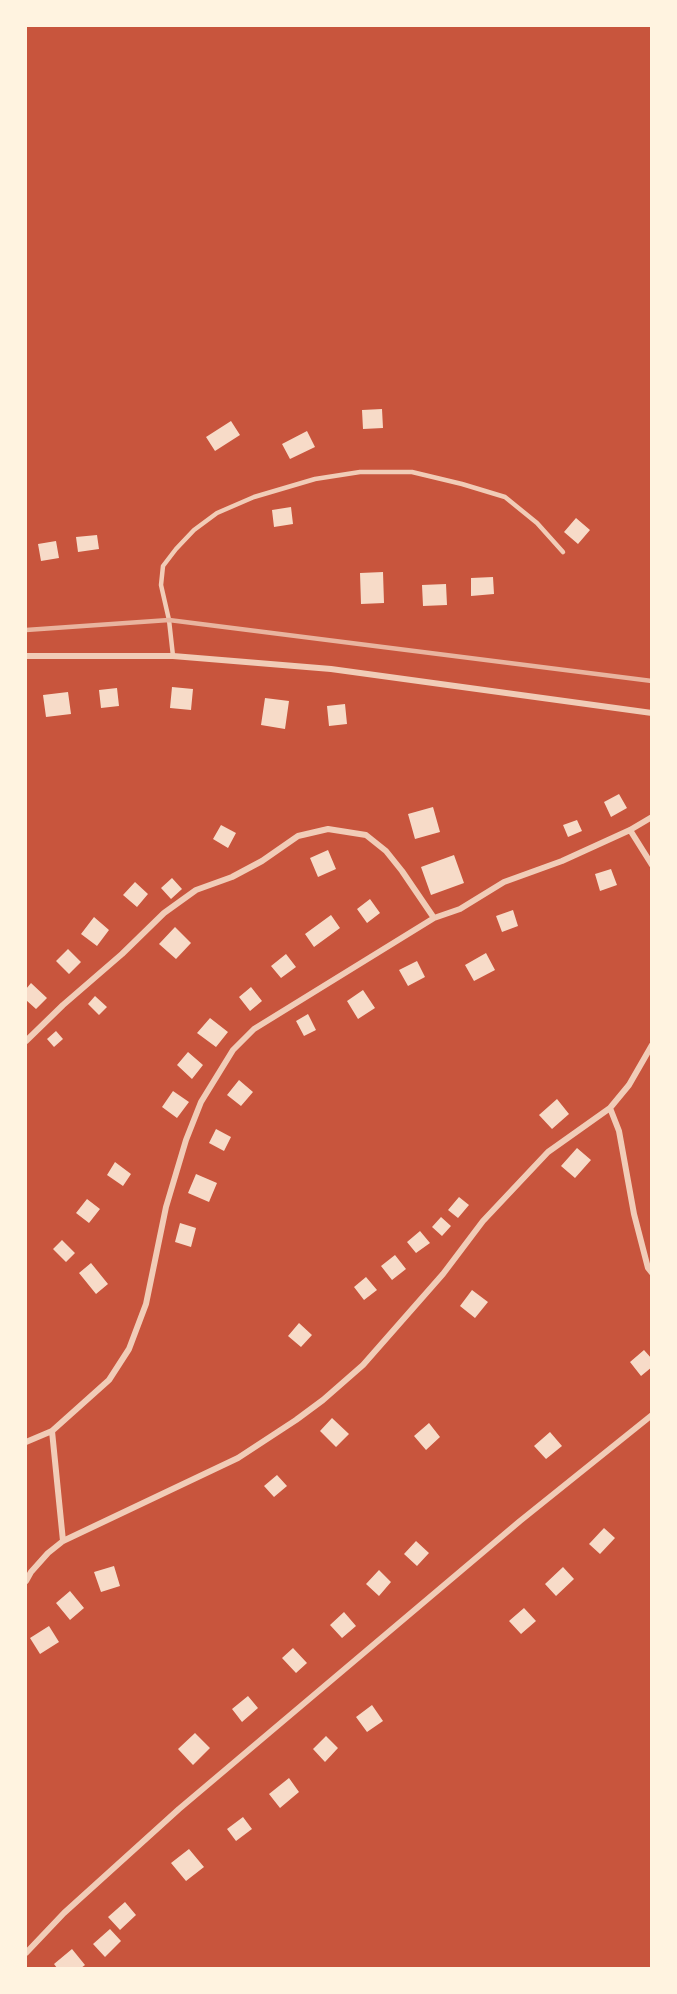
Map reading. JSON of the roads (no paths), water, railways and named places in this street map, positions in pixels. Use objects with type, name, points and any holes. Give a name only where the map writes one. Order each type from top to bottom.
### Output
[{"type":"street","points":[[26,656],[173,656],[331,669],[651,713]]},
{"type":"street","points":[[26,1442],[52,1431],[109,1380],[129,1349],[146,1304],[166,1207],[186,1140],[201,1102],[233,1050],[254,1029],[434,918],[460,909],[504,882],[562,861],[630,830],[651,817]]},
{"type":"street","points":[[26,1041],[164,913],[196,890],[232,877],[262,861],[298,836],[328,829],[366,835],[386,851],[434,918]]},
{"type":"street","points":[[630,830],[651,865]]},
{"type":"street","points":[[26,1581],[48,1553],[63,1541],[238,1458],[314,1407],[363,1365],[443,1274],[483,1221],[548,1152],[610,1108],[629,1085],[651,1045]]},
{"type":"street","points":[[610,1108],[619,1131],[634,1214],[651,1273]]},
{"type":"street","points":[[26,1953],[64,1913],[179,1809],[520,1521],[651,1415]]},
{"type":"street","points":[[52,1431],[63,1541]]},
{"type":"lane","points":[[173,656],[169,620],[161,585],[163,566],[169,557],[194,530],[217,513],[254,498],[315,479],[360,472],[412,472],[462,484],[505,497],[537,523],[563,552]]},
{"type":"railway","points":[[26,630],[169,620],[652,681]]}]
